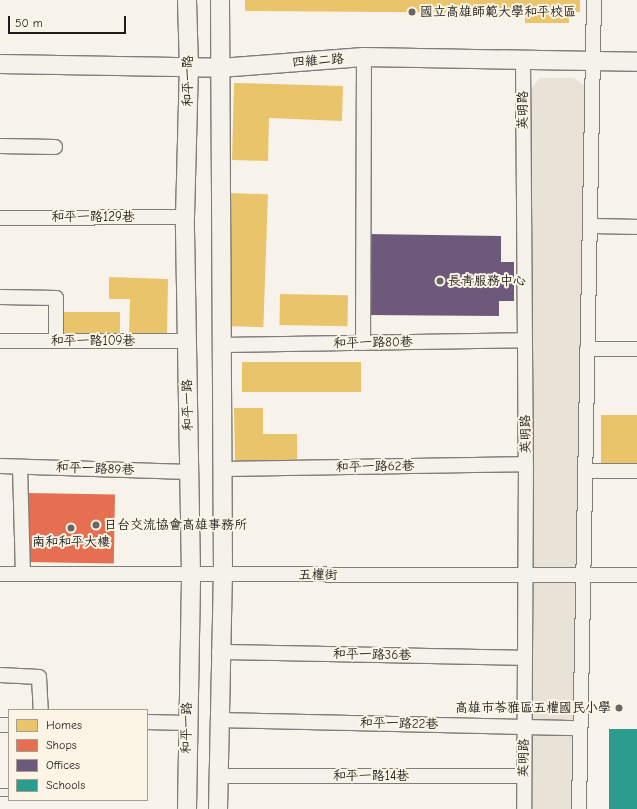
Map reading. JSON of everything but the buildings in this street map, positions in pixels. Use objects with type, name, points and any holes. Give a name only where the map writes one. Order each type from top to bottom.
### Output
[{"type":"street","name":"和平一路","points":[[186,809],[191,574],[185,217],[189,68],[187,0]]},
{"type":"street","points":[[218,809],[219,652],[223,574],[220,0]]},
{"type":"street","points":[[579,809],[594,0]]},
{"type":"street","name":"四維二路","points":[[0,64],[220,68],[364,57],[637,62]]},
{"type":"street","points":[[363,343],[364,57]]},
{"type":"street","name":"英明路","points":[[523,59],[526,464],[524,809]]},
{"type":"street","points":[[0,146],[55,147]]},
{"type":"street","name":"和平一路129巷","points":[[0,218],[185,217]]},
{"type":"street","points":[[590,226],[637,227]]},
{"type":"street","points":[[0,297],[56,298],[56,341]]},
{"type":"street","name":"和平一路80巷","points":[[222,345],[524,340]]},
{"type":"street","name":"和平一路109巷","points":[[0,341],[186,341]]},
{"type":"street","points":[[588,349],[637,349]]},
{"type":"street","name":"和平一路62巷","points":[[223,469],[526,464]]},
{"type":"street","name":"和平一路89巷","points":[[0,466],[189,472]]},
{"type":"street","points":[[20,467],[23,574]]},
{"type":"street","points":[[585,471],[637,471]]},
{"type":"street","name":"五權街","points":[[0,574],[637,575]]},
{"type":"street","name":"和平一路36巷","points":[[219,652],[525,658]]},
{"type":"street","points":[[0,675],[39,676],[41,709]]},
{"type":"street","name":"和平一路22巷","points":[[218,720],[580,728]]},
{"type":"street","points":[[148,722],[187,723]]},
{"type":"street","name":"和平一路14巷","points":[[218,776],[524,776]]},
{"type":"shaded area","points":[[540,78],[574,78],[585,86],[572,809],[522,809],[531,89]]},
{"type":"place","name":"國立高雄師範大學和平校區","points":[[412,12]]},
{"type":"place","name":"長青服務中心","points":[[440,281]]},
{"type":"place","name":"日台交流協會高雄事務所","points":[[96,525]]},
{"type":"place","name":"南和和平大樓","points":[[71,528]]},
{"type":"place","name":"高雄市苓雅區五權國民小學","points":[[619,708]]}]
